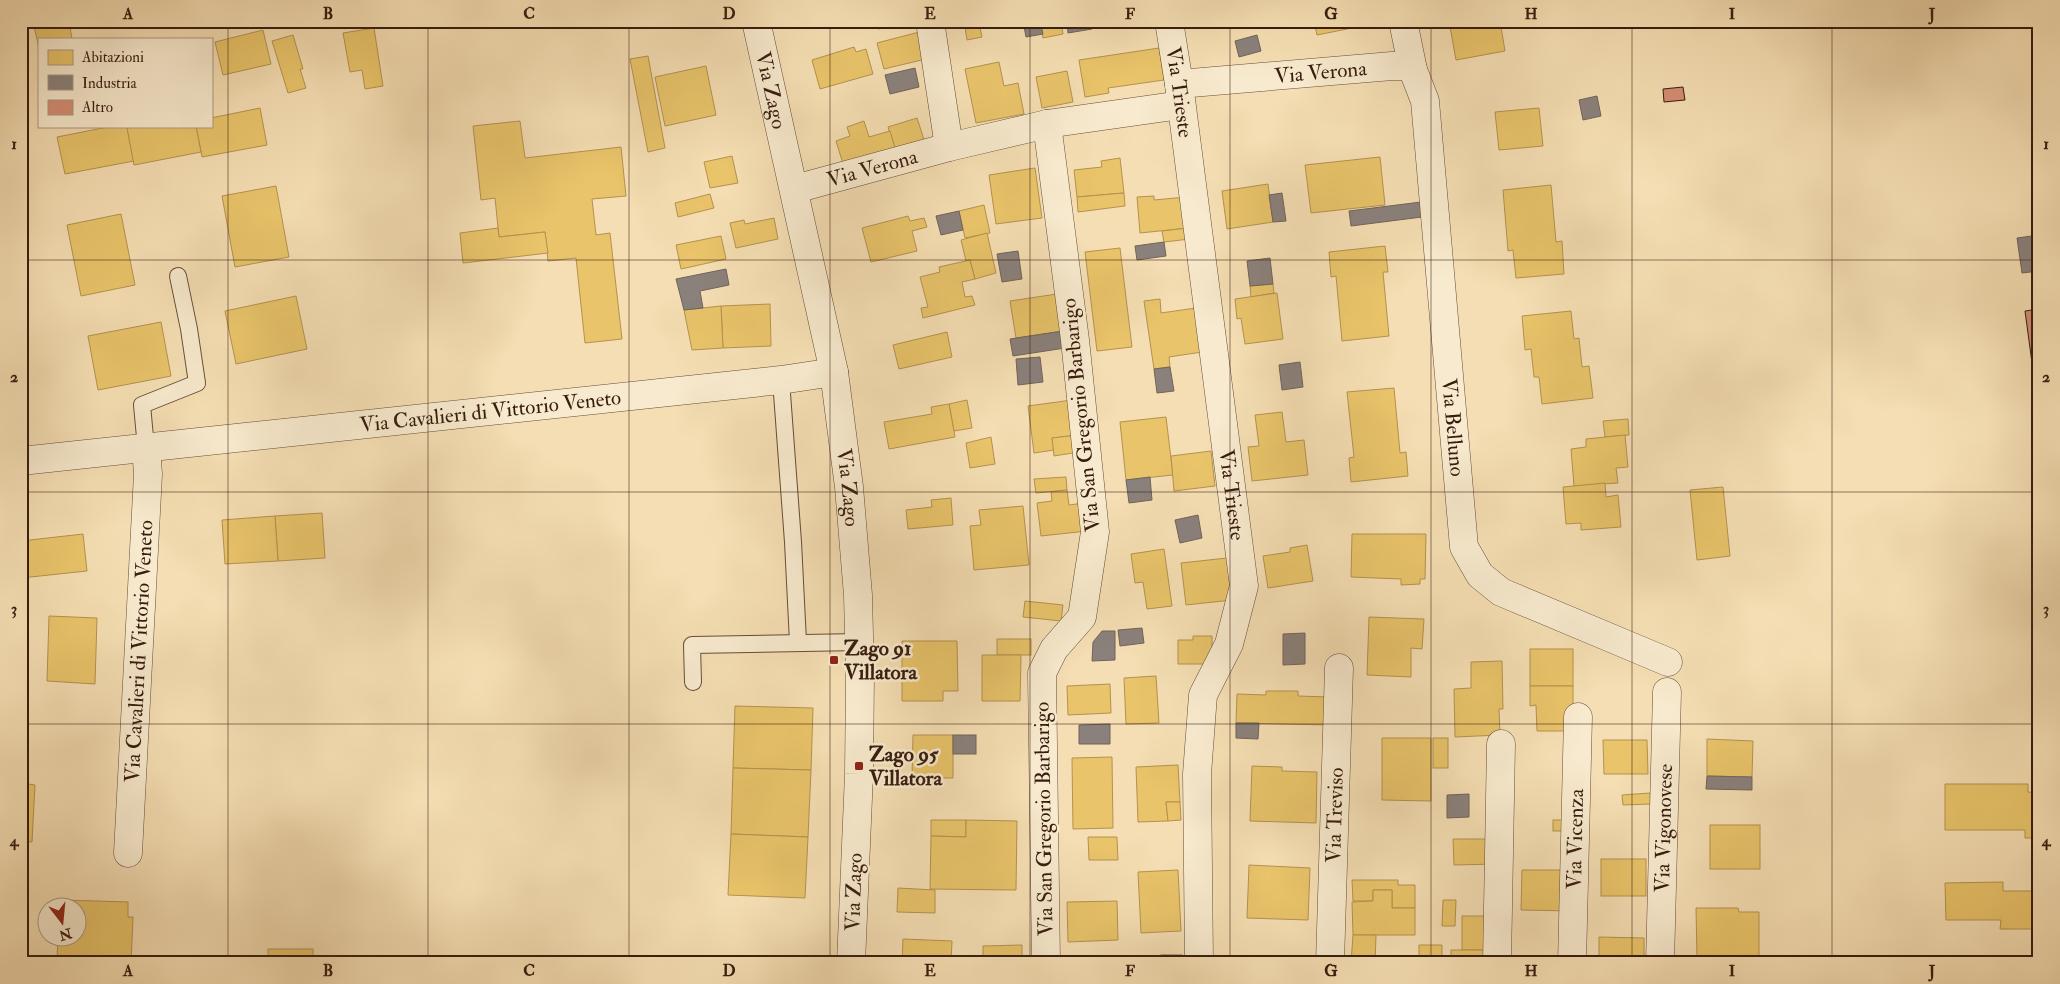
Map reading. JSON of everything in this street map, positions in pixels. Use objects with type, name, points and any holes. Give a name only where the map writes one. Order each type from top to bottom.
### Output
[{"type":"street","name":"Via Zago","points":[[756,21],[834,372],[849,487],[858,595],[859,642],[859,774],[851,963]]},
{"type":"street","points":[[930,21],[949,147]]},
{"type":"street","name":"Via Trieste","points":[[1169,21],[1244,586],[1229,644],[1203,695],[1197,774],[1199,963]]},
{"type":"street","points":[[1403,21],[1413,70]]},
{"type":"street","name":"Via Verona","points":[[794,189],[949,147],[1180,94],[1392,66],[1404,66],[1413,70]]},
{"type":"street","name":"Via Belluno","points":[[1413,70],[1425,100],[1464,547],[1480,575],[1501,592],[1668,662]]},
{"type":"street","name":"Via San Gregorio Barbarigo","points":[[1046,963],[1042,673],[1054,649],[1082,617],[1095,532],[1075,340],[1047,124]]},
{"type":"street","name":"Via Cavalieri di Vittorio Veneto","points":[[21,461],[781,380],[834,372]]},
{"type":"street","name":"Via Cavalieri di Vittorio Veneto","points":[[128,853],[148,474],[146,448]]},
{"type":"street","name":"Via Treviso","points":[[1330,963],[1339,668]]},
{"type":"street","name":"Via Vigonovese","points":[[1660,963],[1667,692]]},
{"type":"street","name":"Via Vicenza","points":[[1572,963],[1578,717]]},
{"type":"street","points":[[1497,963],[1501,744]]},
{"type":"lane","points":[[146,448],[142,405],[197,382],[178,276]]},
{"type":"lane","points":[[781,380],[794,542],[798,642]]},
{"type":"lane","points":[[693,682],[692,645],[859,642]]},
{"type":"building: Abitazioni","points":[[69,21],[72,38],[38,38],[38,44],[33,22]]},
{"type":"building: Abitazioni","points":[[876,21],[895,21],[887,23],[888,27],[878,29]]},
{"type":"building: Abitazioni","points":[[964,21],[988,21],[979,23],[982,37],[967,40]]},
{"type":"building: Abitazioni","points":[[1040,21],[1061,21],[1063,34],[1043,38]]},
{"type":"building: Abitazioni","points":[[1314,21],[1350,21],[1352,28],[1317,35]]},
{"type":"building: Abitazioni","points":[[1350,21],[1368,21],[1368,25],[1352,28]]},
{"type":"building: Abitazioni","points":[[1449,21],[1500,21],[1505,51],[1456,60]]},
{"type":"building: Abitazioni","points":[[374,28],[383,86],[365,89],[362,70],[350,72],[343,33]]},
{"type":"building: Abitazioni","points":[[263,30],[271,64],[223,75],[215,42]]},
{"type":"building: Abitazioni","points":[[923,31],[930,58],[884,69],[877,43]]},
{"type":"building: Abitazioni","points":[[293,35],[303,69],[300,69],[306,88],[288,93],[272,41]]},
{"type":"building: Abitazioni","points":[[854,47],[856,52],[866,49],[873,74],[820,89],[812,60]]},
{"type":"building: Abitazioni","points":[[1159,48],[1164,80],[1108,88],[1109,93],[1085,97],[1079,60]]},
{"type":"building: Abitazioni","points":[[648,56],[665,148],[648,152],[630,59]]},
{"type":"building: Abitazioni","points":[[999,62],[1004,86],[1018,83],[1024,114],[976,123],[965,69]]},
{"type":"building: Abitazioni","points":[[706,66],[716,115],[665,126],[655,77]]},
{"type":"building: Abitazioni","points":[[1067,71],[1073,102],[1042,108],[1036,77]]},
{"type":"building: Abitazioni","points":[[260,108],[267,145],[202,157],[196,128],[212,128],[212,118]]},
{"type":"building: Abitazioni","points":[[1539,108],[1543,146],[1499,150],[1495,112]]},
{"type":"building: Abitazioni","points":[[917,118],[927,149],[898,158],[888,127]]},
{"type":"building: Abitazioni","points":[[520,121],[525,158],[621,147],[626,196],[592,199],[596,235],[610,233],[622,339],[585,343],[576,258],[548,261],[545,232],[499,237],[495,198],[481,200],[473,126]]},
{"type":"building: Abitazioni","points":[[864,121],[869,137],[890,131],[896,151],[844,167],[836,141],[850,136],[847,127]]},
{"type":"building: Abitazioni","points":[[103,128],[127,128],[134,161],[65,174],[57,137]]},
{"type":"building: Abitazioni","points":[[127,128],[196,128],[201,152],[134,165]]},
{"type":"building: Abitazioni","points":[[732,156],[738,183],[710,188],[704,162]]},
{"type":"building: Abitazioni","points":[[1380,157],[1385,205],[1311,213],[1305,165]]},
{"type":"building: Abitazioni","points":[[1120,158],[1124,193],[1077,197],[1074,170],[1102,167],[1101,161]]},
{"type":"building: Abitazioni","points":[[1035,168],[1042,218],[996,224],[989,175]]},
{"type":"building: Abitazioni","points":[[1268,184],[1273,222],[1227,229],[1222,191]]},
{"type":"building: Abitazioni","points":[[1551,185],[1556,242],[1562,241],[1564,274],[1516,278],[1513,250],[1508,251],[1503,190]]},
{"type":"building: Abitazioni","points":[[276,186],[289,257],[235,267],[222,196]]},
{"type":"building: Abitazioni","points":[[1124,193],[1125,206],[1078,212],[1077,197]]},
{"type":"building: Abitazioni","points":[[710,194],[714,208],[678,217],[675,203]]},
{"type":"building: Abitazioni","points":[[1154,196],[1154,200],[1186,197],[1188,228],[1140,233],[1137,197]]},
{"type":"building: Abitazioni","points":[[984,205],[990,233],[965,238],[959,211]]},
{"type":"building: Abitazioni","points":[[121,214],[135,285],[81,296],[67,225]]},
{"type":"building: Abitazioni","points":[[908,216],[910,221],[924,218],[927,227],[912,231],[917,251],[871,262],[862,228]]},
{"type":"building: Abitazioni","points":[[774,218],[778,239],[736,248],[730,223],[744,220],[745,224]]},
{"type":"building: Abitazioni","points":[[498,228],[499,237],[545,232],[548,253],[463,263],[460,233]]},
{"type":"building: Abitazioni","points":[[1188,228],[1190,239],[1164,242],[1162,231]]},
{"type":"building: Abitazioni","points":[[987,233],[996,273],[975,279],[970,260],[966,261],[961,240]]},
{"type":"building: Abitazioni","points":[[721,236],[726,259],[681,269],[676,245]]},
{"type":"building: Abitazioni","points":[[1385,246],[1388,272],[1383,272],[1389,336],[1342,341],[1336,276],[1331,277],[1329,252]]},
{"type":"building: Abitazioni","points":[[1120,248],[1132,347],[1097,351],[1085,252]]},
{"type":"building: Abitazioni","points":[[970,260],[975,279],[962,282],[965,297],[972,296],[975,305],[923,318],[921,308],[928,307],[920,277],[940,272],[939,267]]},
{"type":"building: Abitazioni","points":[[1273,284],[1274,293],[1251,297],[1250,286]]},
{"type":"building: Abitazioni","points":[[1277,293],[1283,339],[1245,344],[1241,318],[1237,319],[1235,299]]},
{"type":"building: Abitazioni","points":[[1057,294],[1063,331],[1016,338],[1010,301]]},
{"type":"building: Abitazioni","points":[[296,296],[307,349],[236,364],[225,311]]},
{"type":"building: Abitazioni","points":[[1160,299],[1161,313],[1196,308],[1202,352],[1169,357],[1170,367],[1154,369],[1144,301]]},
{"type":"building: Abitazioni","points":[[770,304],[771,346],[723,348],[721,306]]},
{"type":"building: Abitazioni","points":[[721,306],[723,348],[692,350],[684,310]]},
{"type":"building: Abitazioni","points":[[1571,311],[1574,339],[1579,338],[1582,367],[1589,366],[1593,398],[1542,404],[1539,377],[1534,377],[1531,349],[1525,350],[1522,316]]},
{"type":"building: Abitazioni","points":[[161,322],[171,376],[98,390],[88,336]]},
{"type":"building: Abitazioni","points":[[947,332],[952,357],[899,369],[893,345]]},
{"type":"building: Abitazioni","points":[[1394,388],[1400,453],[1406,452],[1408,476],[1351,482],[1349,458],[1354,457],[1347,392]]},
{"type":"building: Abitazioni","points":[[967,400],[972,428],[954,431],[949,404]]},
{"type":"building: Abitazioni","points":[[1072,400],[1077,435],[1052,438],[1054,450],[1034,453],[1028,406]]},
{"type":"building: Abitazioni","points":[[949,404],[955,437],[889,449],[884,422],[932,414],[931,407]]},
{"type":"building: Abitazioni","points":[[1282,412],[1286,442],[1304,440],[1308,475],[1252,481],[1248,447],[1259,446],[1255,415]]},
{"type":"building: Abitazioni","points":[[1166,417],[1173,475],[1126,480],[1120,422]]},
{"type":"building: Abitazioni","points":[[1628,419],[1629,435],[1605,437],[1603,421]]},
{"type":"building: Abitazioni","points":[[1077,435],[1079,452],[1054,456],[1052,438]]},
{"type":"building: Abitazioni","points":[[1625,435],[1628,467],[1616,468],[1618,483],[1574,486],[1571,449],[1586,447],[1586,439]]},
{"type":"building: Abitazioni","points":[[991,437],[995,464],[970,468],[966,443]]},
{"type":"building: Abitazioni","points":[[1211,451],[1215,486],[1174,491],[1171,456]]},
{"type":"building: Abitazioni","points":[[1066,477],[1067,490],[1036,493],[1034,479]]},
{"type":"building: Abitazioni","points":[[1605,483],[1606,497],[1618,495],[1621,527],[1581,530],[1581,523],[1566,524],[1563,487]]},
{"type":"building: Abitazioni","points":[[1723,487],[1730,556],[1697,560],[1690,490]]},
{"type":"building: Abitazioni","points":[[1067,490],[1069,505],[1084,503],[1087,531],[1041,536],[1037,503],[1052,501],[1051,492]]},
{"type":"building: Abitazioni","points":[[951,498],[953,525],[908,529],[906,510],[932,507],[931,500]]},
{"type":"building: Abitazioni","points":[[1023,506],[1029,565],[974,570],[970,526],[981,525],[979,510]]},
{"type":"building: Abitazioni","points":[[322,513],[325,558],[278,561],[275,516]]},
{"type":"building: Abitazioni","points":[[275,516],[278,561],[225,564],[222,520]]},
{"type":"building: Abitazioni","points":[[83,534],[87,571],[21,578],[21,541]]},
{"type":"building: Abitazioni","points":[[1352,534],[1426,534],[1425,579],[1420,579],[1420,584],[1401,585],[1401,579],[1351,577]]},
{"type":"building: Abitazioni","points":[[1307,545],[1313,581],[1268,588],[1263,556],[1290,552],[1290,548]]},
{"type":"building: Abitazioni","points":[[1164,549],[1172,606],[1147,609],[1143,582],[1135,583],[1131,554]]},
{"type":"building: Abitazioni","points":[[1227,558],[1232,600],[1186,605],[1181,563]]},
{"type":"building: Abitazioni","points":[[1025,601],[1063,605],[1061,621],[1023,617]]},
{"type":"building: Abitazioni","points":[[49,616],[97,618],[95,684],[47,681]]},
{"type":"building: Abitazioni","points":[[1369,617],[1424,619],[1422,649],[1411,648],[1411,677],[1367,675]]},
{"type":"building: Abitazioni","points":[[1193,636],[1212,636],[1212,664],[1178,664],[1178,640],[1193,640]]},
{"type":"building: Abitazioni","points":[[997,639],[1031,639],[1031,655],[997,655]]},
{"type":"building: Abitazioni","points":[[902,641],[957,641],[958,691],[943,691],[943,701],[902,701]]},
{"type":"building: Abitazioni","points":[[1530,649],[1573,649],[1573,686],[1530,686]]},
{"type":"building: Abitazioni","points":[[982,655],[1021,655],[1020,701],[982,701]]},
{"type":"building: Abitazioni","points":[[1502,661],[1503,709],[1499,709],[1500,735],[1455,737],[1454,689],[1471,688],[1471,662]]},
{"type":"building: Abitazioni","points":[[1156,676],[1159,723],[1126,724],[1124,678]]},
{"type":"building: Abitazioni","points":[[1110,684],[1111,713],[1068,715],[1067,686]]},
{"type":"building: Abitazioni","points":[[1530,686],[1573,686],[1573,731],[1537,731],[1536,705],[1530,706]]},
{"type":"building: Abitazioni","points":[[1266,691],[1298,691],[1298,696],[1329,697],[1328,725],[1236,723],[1237,694],[1266,695]]},
{"type":"building: Abitazioni","points":[[735,706],[813,708],[811,770],[733,768]]},
{"type":"building: Abitazioni","points":[[913,735],[953,735],[953,778],[912,778]]},
{"type":"building: Abitazioni","points":[[1382,738],[1431,738],[1431,801],[1382,800]]},
{"type":"building: Abitazioni","points":[[1433,738],[1448,738],[1448,768],[1433,768]]},
{"type":"building: Abitazioni","points":[[1707,739],[1753,741],[1752,777],[1707,776]]},
{"type":"building: Abitazioni","points":[[1603,740],[1647,740],[1648,774],[1604,774]]},
{"type":"building: Abitazioni","points":[[1112,757],[1113,828],[1073,829],[1072,758]]},
{"type":"building: Abitazioni","points":[[1178,765],[1180,802],[1166,802],[1168,821],[1138,822],[1136,767]]},
{"type":"building: Abitazioni","points":[[1252,766],[1282,767],[1282,771],[1317,772],[1316,823],[1250,821]]},
{"type":"building: Abitazioni","points":[[733,768],[811,770],[808,837],[731,834]]},
{"type":"building: Abitazioni","points":[[21,783],[35,785],[32,842],[21,841]]},
{"type":"building: Abitazioni","points":[[1945,784],[2028,784],[2028,792],[2039,793],[2039,838],[2025,838],[2025,830],[1945,830]]},
{"type":"building: Abitazioni","points":[[1650,793],[1651,804],[1623,805],[1622,795]]},
{"type":"building: Abitazioni","points":[[1166,802],[1180,802],[1181,820],[1168,821]]},
{"type":"building: Abitazioni","points":[[931,820],[966,820],[966,837],[931,836]]},
{"type":"building: Abitazioni","points":[[966,820],[1017,821],[1016,890],[930,889],[931,836],[966,837]]},
{"type":"building: Abitazioni","points":[[1553,820],[1576,820],[1576,831],[1553,831]]},
{"type":"building: Abitazioni","points":[[1710,825],[1760,825],[1760,869],[1710,869]]},
{"type":"building: Abitazioni","points":[[731,834],[808,837],[805,898],[728,895]]},
{"type":"building: Abitazioni","points":[[1088,837],[1117,837],[1118,860],[1089,860]]},
{"type":"building: Abitazioni","points":[[1453,839],[1496,839],[1497,864],[1454,865]]},
{"type":"building: Abitazioni","points":[[1601,859],[1646,859],[1646,896],[1601,896]]},
{"type":"building: Abitazioni","points":[[1249,865],[1310,868],[1308,920],[1247,918]]},
{"type":"building: Abitazioni","points":[[1178,870],[1181,931],[1141,933],[1138,872]]},
{"type":"building: Abitazioni","points":[[1522,870],[1571,870],[1571,911],[1521,910]]},
{"type":"building: Abitazioni","points":[[1352,880],[1398,880],[1398,885],[1415,885],[1415,908],[1392,908],[1392,890],[1373,890],[1373,901],[1353,901]]},
{"type":"building: Abitazioni","points":[[2003,882],[2003,891],[2039,891],[2039,929],[2000,929],[2001,920],[1946,920],[1945,883]]},
{"type":"building: Abitazioni","points":[[898,888],[935,890],[935,913],[897,912]]},
{"type":"building: Abitazioni","points":[[1373,890],[1392,890],[1392,908],[1415,908],[1415,935],[1353,935],[1352,902],[1373,901]]},
{"type":"building: Abitazioni","points":[[1443,900],[1456,900],[1455,926],[1442,926]]},
{"type":"building: Abitazioni","points":[[88,901],[128,902],[128,917],[133,917],[131,962],[57,959],[58,946],[88,946]]},
{"type":"building: Abitazioni","points":[[1117,901],[1118,940],[1068,942],[1067,902]]},
{"type":"building: Abitazioni","points":[[1696,908],[1738,908],[1739,912],[1759,912],[1759,958],[1697,958]]},
{"type":"building: Abitazioni","points":[[1462,916],[1487,916],[1487,950],[1462,950]]},
{"type":"building: Abitazioni","points":[[1353,935],[1376,935],[1375,963],[1351,963]]},
{"type":"building: Abitazioni","points":[[1599,937],[1644,938],[1644,963],[1599,963]]},
{"type":"building: Abitazioni","points":[[903,939],[952,941],[951,963],[902,963]]},
{"type":"building: Abitazioni","points":[[1022,945],[1022,963],[983,963],[983,946]]},
{"type":"building: Abitazioni","points":[[1419,945],[1442,945],[1442,963],[1411,963],[1411,958],[1419,958]]},
{"type":"building: Abitazioni","points":[[268,949],[313,949],[313,963],[268,963]]},
{"type":"building: Abitazioni","points":[[1451,950],[1487,950],[1487,963],[1451,963]]},
{"type":"building: Abitazioni","points":[[1861,958],[1861,963],[1812,963],[1812,960]]},
{"type":"building: Industria","points":[[1023,21],[1040,21],[1043,34],[1026,37]]},
{"type":"building: Industria","points":[[1067,21],[1091,21],[1092,29],[1068,33]]},
{"type":"building: Industria","points":[[1257,35],[1261,51],[1239,57],[1235,41]]},
{"type":"building: Industria","points":[[915,68],[919,87],[890,94],[885,75]]},
{"type":"building: Industria","points":[[1597,96],[1601,116],[1583,120],[1579,100]]},
{"type":"building: Industria","points":[[1282,193],[1286,221],[1273,222],[1269,195]]},
{"type":"building: Industria","points":[[1421,202],[1422,217],[1351,226],[1349,211]]},
{"type":"building: Industria","points":[[959,211],[963,230],[941,235],[936,216]]},
{"type":"building: Industria","points":[[2039,235],[2039,271],[2022,273],[2017,238]]},
{"type":"building: Industria","points":[[1164,242],[1166,256],[1137,260],[1135,246]]},
{"type":"building: Industria","points":[[1018,251],[1022,279],[1002,282],[997,254]]},
{"type":"building: Industria","points":[[1270,258],[1273,284],[1250,286],[1247,261]]},
{"type":"building: Industria","points":[[726,269],[729,285],[700,291],[703,308],[684,310],[676,279]]},
{"type":"building: Industria","points":[[1063,331],[1065,348],[1013,356],[1010,339]]},
{"type":"building: Industria","points":[[1040,357],[1043,382],[1018,385],[1016,359]]},
{"type":"building: Industria","points":[[1300,362],[1303,387],[1282,390],[1279,365]]},
{"type":"building: Industria","points":[[1170,367],[1174,391],[1157,393],[1154,369]]},
{"type":"building: Industria","points":[[1150,477],[1152,500],[1129,503],[1126,480]]},
{"type":"building: Industria","points":[[1198,515],[1202,538],[1180,543],[1175,520]]},
{"type":"building: Industria","points":[[1142,628],[1144,643],[1120,646],[1118,630]]},
{"type":"building: Industria","points":[[1102,631],[1115,631],[1115,660],[1092,661],[1093,642]]},
{"type":"building: Industria","points":[[1305,633],[1305,664],[1283,665],[1283,634]]},
{"type":"building: Industria","points":[[1236,723],[1259,723],[1258,739],[1236,738]]},
{"type":"building: Industria","points":[[1110,724],[1110,744],[1079,744],[1079,725]]},
{"type":"building: Industria","points":[[953,735],[976,735],[976,754],[953,754]]},
{"type":"building: Industria","points":[[1707,776],[1752,777],[1752,790],[1706,789]]},
{"type":"building: Industria","points":[[1469,794],[1469,817],[1447,818],[1447,795]]},
{"type":"building: Industria","points":[[1161,955],[1182,955],[1182,963],[1161,963]]},
{"type":"building: Altro","points":[[1683,87],[1685,100],[1664,102],[1663,89]]},
{"type":"building: Altro","points":[[2039,309],[2039,362],[2032,363],[2025,311]]},
{"type":"place","name":"Zago 91 Villatora","points":[[834,660]]},
{"type":"place","name":"Zago 95 Villatora","points":[[859,766]]}]
